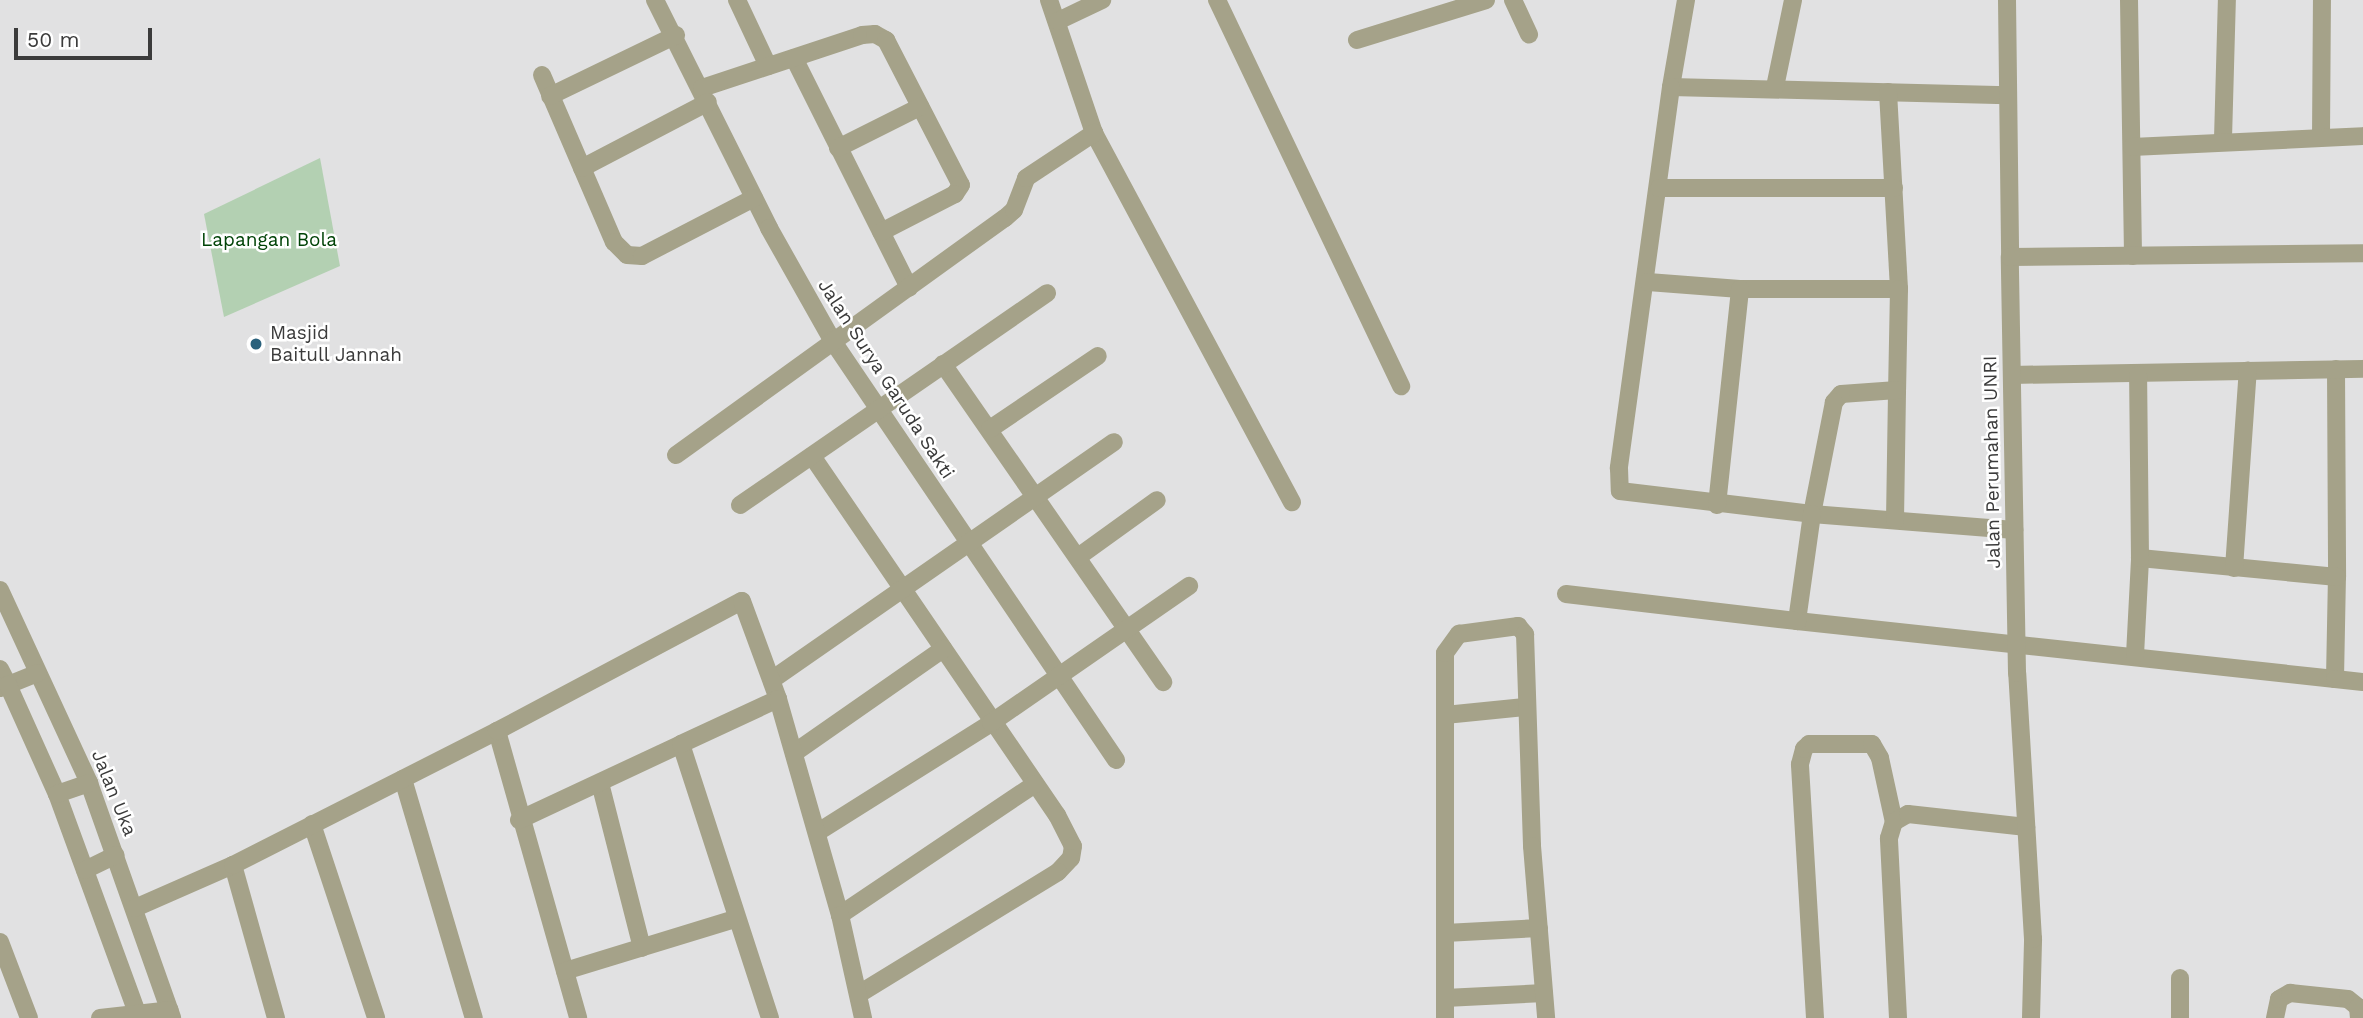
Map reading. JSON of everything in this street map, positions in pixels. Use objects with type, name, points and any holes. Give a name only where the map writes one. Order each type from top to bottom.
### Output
[{"type":"street","points":[[737,0],[768,66]]},
{"type":"street","points":[[1049,0],[1094,133],[1292,502]]},
{"type":"street","points":[[1058,22],[1102,0]]},
{"type":"street","points":[[1217,0],[1401,386]]},
{"type":"street","points":[[1357,40],[1486,0]]},
{"type":"street","points":[[1513,0],[1529,35]]},
{"type":"street","points":[[1686,0],[1671,88],[1648,282],[1619,488],[1627,493],[1717,505],[2014,530]]},
{"type":"street","points":[[1775,87],[1793,0]]},
{"type":"street","name":"Jalan Perumahan UNRI","points":[[2007,0],[2016,642],[2033,939],[2031,1018]]},
{"type":"street","points":[[2129,0],[2133,256]]},
{"type":"street","points":[[2223,139],[2227,0]]},
{"type":"street","points":[[2321,137],[2322,0]]},
{"type":"street","name":"Jalan Surya Garuda Sakti","points":[[662,2],[754,198],[832,340],[1116,760]]},
{"type":"street","points":[[550,96],[676,35]]},
{"type":"street","points":[[582,168],[705,95],[768,66],[878,35],[891,46],[960,189],[881,232]]},
{"type":"street","points":[[794,58],[909,288]]},
{"type":"street","points":[[542,75],[614,242],[635,257],[754,198]]},
{"type":"street","points":[[1671,88],[1775,87],[2007,95]]},
{"type":"street","points":[[1888,92],[1899,289],[1895,520]]},
{"type":"street","points":[[838,148],[920,107]]},
{"type":"street","points":[[676,456],[1014,210],[1020,186],[1033,172],[1094,133]]},
{"type":"street","points":[[2133,147],[2223,139],[2363,136]]},
{"type":"street","points":[[1659,188],[1894,188]]},
{"type":"street","points":[[2010,257],[2363,253]]},
{"type":"street","points":[[1648,282],[1740,289],[1899,289]]},
{"type":"street","points":[[1717,505],[1740,289]]},
{"type":"street","points":[[740,505],[1047,293]]},
{"type":"street","points":[[990,429],[1098,356]]},
{"type":"street","points":[[943,364],[1128,627],[1163,682]]},
{"type":"street","points":[[2335,679],[2336,369]]},
{"type":"street","points":[[2011,375],[2138,375],[2363,369]]},
{"type":"street","points":[[2235,568],[2248,370]]},
{"type":"street","points":[[2135,655],[2140,558],[2138,375]]},
{"type":"street","points":[[1797,621],[1812,514],[1836,398],[1845,393],[1897,390]]},
{"type":"street","points":[[773,679],[1114,442]]},
{"type":"street","points":[[813,456],[1070,837],[1073,852],[1067,864],[859,994]]},
{"type":"street","points":[[1078,557],[1157,500]]},
{"type":"street","points":[[2140,558],[2337,577]]},
{"type":"street","points":[[817,832],[991,723],[1059,673],[1189,586]]},
{"type":"street","name":"Jalan Uka","points":[[0,590],[89,783],[171,1014]]},
{"type":"street","points":[[1566,594],[2363,682]]},
{"type":"street","points":[[135,908],[233,865],[497,731],[742,601],[773,679],[840,915],[863,1018]]},
{"type":"street","points":[[1445,1018],[1445,653],[1453,638],[1518,626],[1525,634],[1525,708],[1546,1018]]},
{"type":"street","points":[[794,752],[943,649]]},
{"type":"street","points":[[38,673],[3,681],[57,794],[137,1013]]},
{"type":"street","points":[[519,820],[778,699]]},
{"type":"street","points":[[1444,715],[1525,708]]},
{"type":"street","points":[[497,731],[519,820],[578,1018]]},
{"type":"street","points":[[681,744],[735,919],[770,1018]]},
{"type":"street","points":[[1815,1018],[1800,764],[1804,749],[1809,744],[1872,744],[1880,758],[1894,822],[1889,838],[1898,1018]]},
{"type":"street","points":[[403,779],[474,1018]]},
{"type":"street","points":[[57,794],[89,783]]},
{"type":"street","points":[[600,783],[642,948]]},
{"type":"street","points":[[840,915],[1035,784]]},
{"type":"street","points":[[1894,822],[1908,814],[2026,827]]},
{"type":"street","points":[[312,824],[376,1018]]},
{"type":"street","points":[[85,870],[116,855]]},
{"type":"street","points":[[233,865],[276,1018]]},
{"type":"street","points":[[565,971],[735,919]]},
{"type":"street","points":[[1445,933],[1539,928]]},
{"type":"street","points":[[0,942],[29,1018]]},
{"type":"street","points":[[2180,978],[2180,1018]]},
{"type":"street","points":[[1445,998],[1544,993]]},
{"type":"street","points":[[2275,1018],[2279,999],[2290,993],[2348,999],[2358,1007],[2359,1018]]},
{"type":"street","points":[[100,1018],[137,1013],[171,1014]]},
{"type":"green space","name":"Lapangan Bola","points":[[320,158],[340,266],[224,317],[204,214]]},
{"type":"place","name":"Masjid Baitull Jannah","points":[[256,344]]}]
